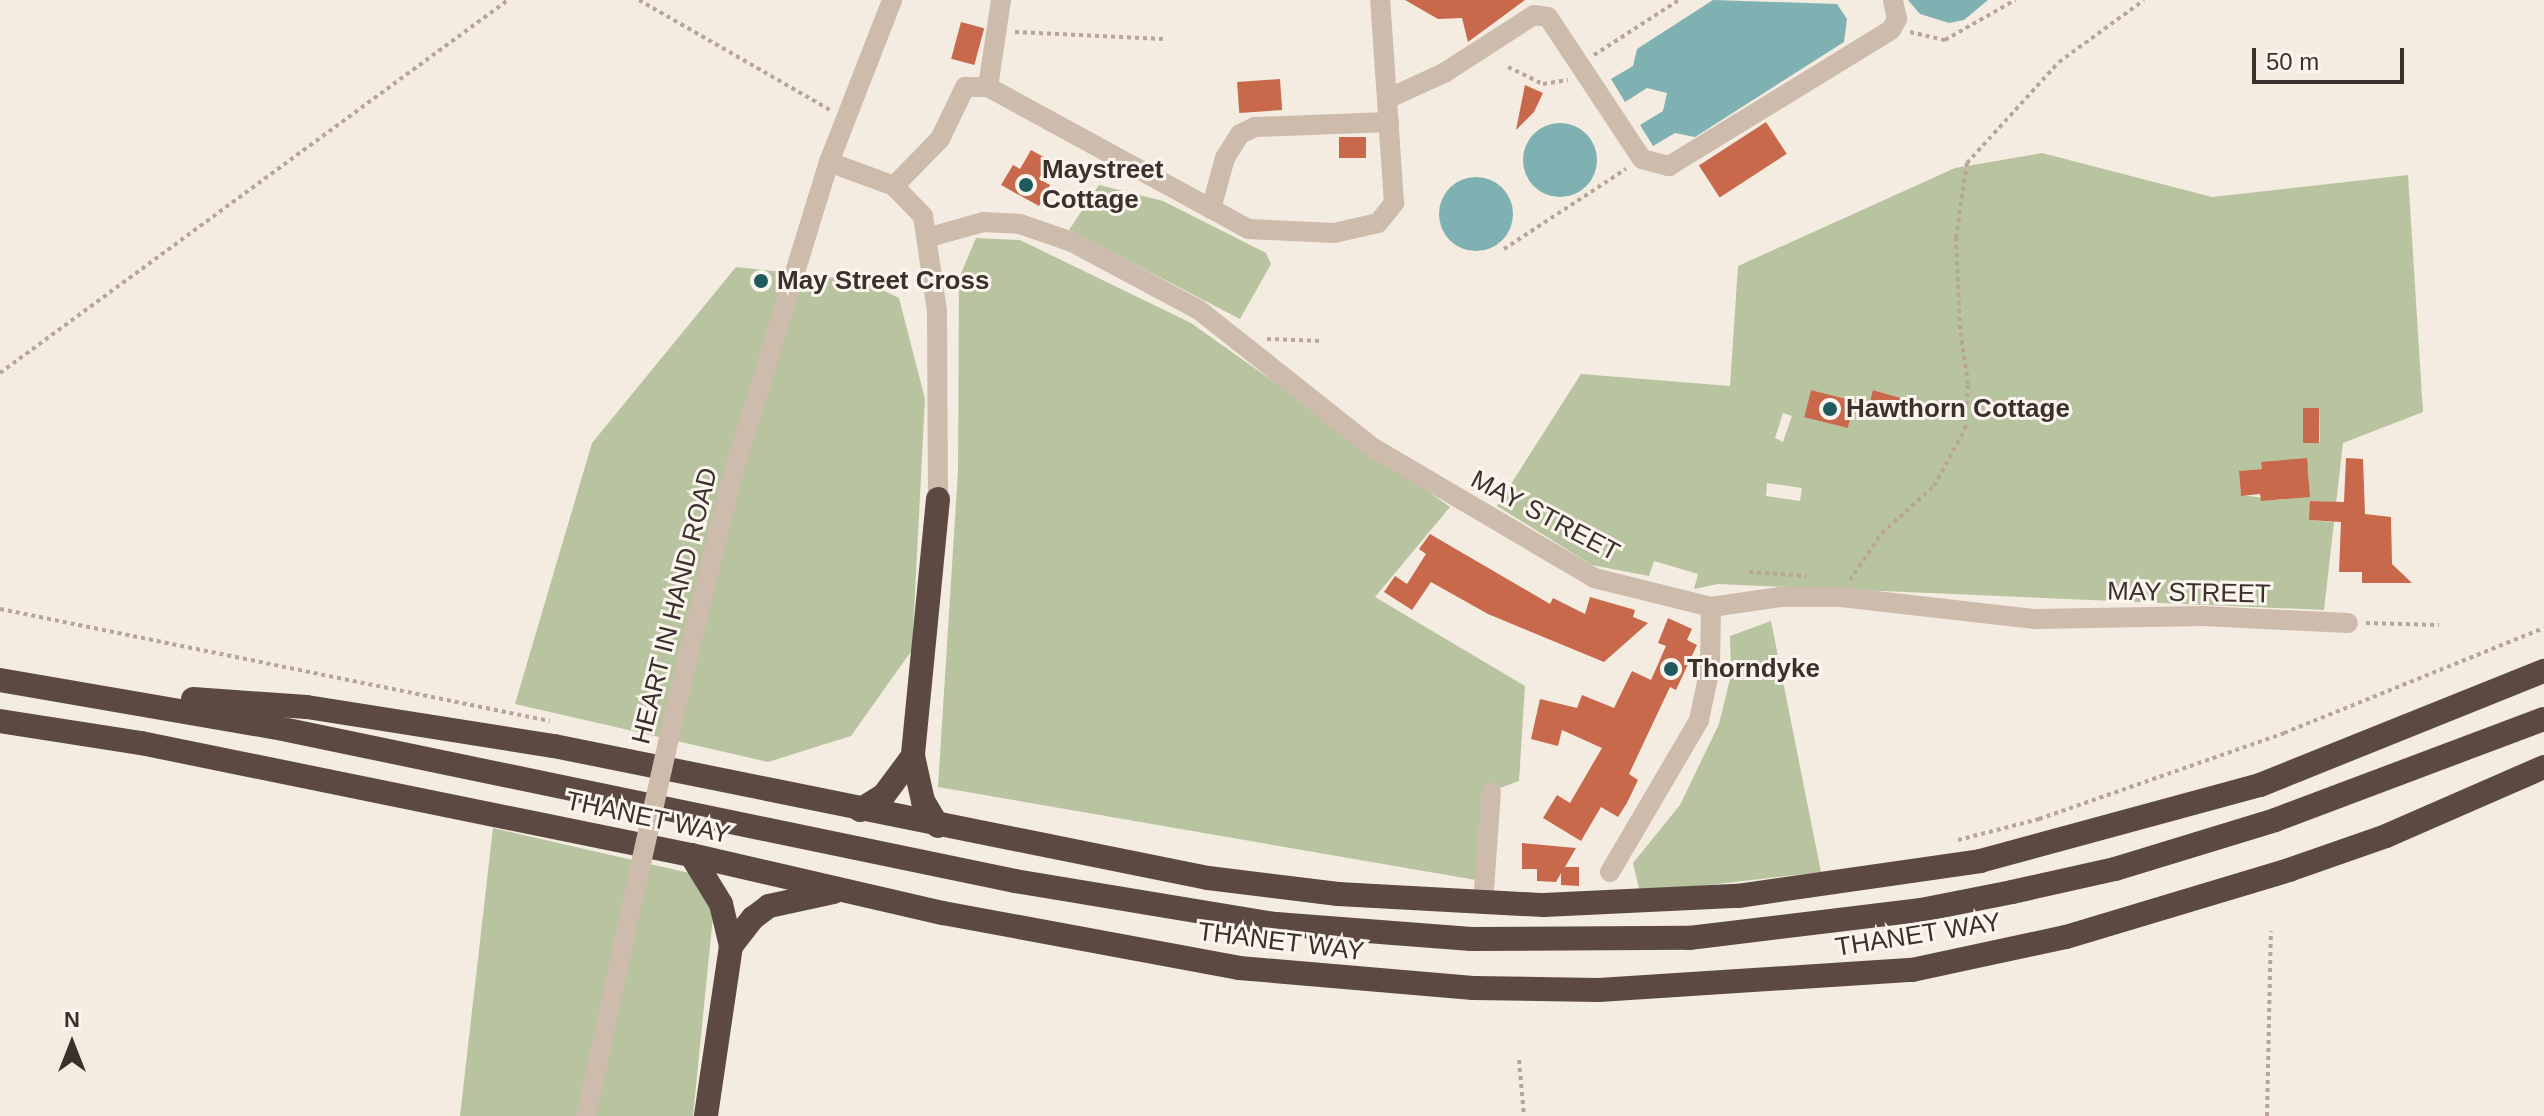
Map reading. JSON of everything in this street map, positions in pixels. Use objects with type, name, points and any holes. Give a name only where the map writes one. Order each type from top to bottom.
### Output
[{"type":"highway","points":[[938,499],[913,756],[923,801],[938,826]]},
{"type":"highway","points":[[67,691],[307,707],[554,746],[938,826],[1208,878],[1338,894],[1483,903],[1738,896],[1980,861],[2260,785],[2544,671]]},
{"type":"highway","name":"THANET WAY","points":[[0,680],[273,727],[1137,902],[1399,937],[1539,940],[1689,938],[1803,927],[2026,889],[2115,869],[2275,820],[2544,719]]},
{"type":"highway","name":"THANET WAY","points":[[0,721],[141,743],[691,855],[843,890],[1239,968],[1344,979],[1599,990],[1773,982],[1912,970],[2066,937],[2372,841],[2544,767]]},
{"type":"highway","points":[[860,810],[884,795],[913,756]]},
{"type":"highway","points":[[691,855],[721,904],[731,946],[706,1116]]},
{"type":"highway","points":[[731,946],[769,906],[843,890]]},
{"type":"street","name":"HEART IN HAND ROAD","points":[[586,1116],[674,715],[732,477],[829,162],[892,0]]},
{"type":"street","points":[[988,87],[1001,0]]},
{"type":"street","points":[[894,186],[940,139],[965,87],[988,87],[1248,229],[1334,233],[1378,223],[1394,203],[1380,0]]},
{"type":"street","points":[[1387,99],[1444,73],[1534,15],[1548,17],[1642,159],[1669,166],[1695,155],[1894,24],[1893,0]]},
{"type":"street","points":[[1211,209],[1225,158],[1240,134],[1255,127],[1389,122]]},
{"type":"street","points":[[829,162],[894,186],[923,216],[930,237],[937,311],[938,499]]},
{"type":"street","name":"MAY STREET","points":[[930,237],[983,222],[1020,224],[1072,242],[1199,310],[1372,447],[1594,578],[1711,607],[1780,597],[1841,597],[2035,619],[2203,616],[2348,623]]},
{"type":"street","points":[[1610,872],[1699,720],[1710,668],[1711,607]]},
{"type":"street","points":[[1483,903],[1491,792]]},
{"type":"path","points":[[0,373],[508,0]]},
{"type":"path","points":[[639,0],[847,118]]},
{"type":"path","points":[[1508,67],[1555,85],[1565,83],[1581,64],[1679,0]]},
{"type":"path","points":[[1894,24],[1945,40],[2015,0]]},
{"type":"path","points":[[1841,597],[1882,533],[1934,486],[1965,429],[1968,384],[1956,238],[1967,163],[2059,62],[2144,0]]},
{"type":"path","points":[[996,31],[1163,39]]},
{"type":"path","points":[[1504,249],[1642,159]]},
{"type":"path","points":[[1233,335],[1322,341]]},
{"type":"path","points":[[0,609],[552,721]]},
{"type":"path","points":[[2348,623],[2439,625]]},
{"type":"path","points":[[1947,843],[2039,819],[2270,738],[2544,628]]},
{"type":"path","points":[[2267,1116],[2271,931]]},
{"type":"path","points":[[1519,1060],[1524,1116]]},
{"type":"green space","points":[[2042,153],[2212,197],[2408,175],[2423,412],[2343,443],[2324,610],[1718,584],[1694,589],[1698,574],[1654,561],[1649,576],[1592,565],[1497,506],[1581,374],[1730,386],[1738,266],[1955,168]],"holes":[[[1811,390],[1855,401],[1848,428],[1805,417]],[[1873,390],[1907,400],[1903,416],[1868,405]],[[2303,408],[2319,408],[2320,442],[2304,443]],[[1783,413],[1792,416],[1783,442],[1775,438]],[[2262,462],[2278,469],[2308,467],[2309,488],[2280,500],[2241,495],[2239,471],[2262,469]],[[1767,483],[1802,488],[1800,501],[1766,496]],[[2310,501],[2333,502],[2332,522],[2310,520]]]},
{"type":"green space","points":[[1099,185],[1163,201],[1266,253],[1271,264],[1240,319],[1069,230]]},
{"type":"green space","points":[[976,238],[1020,240],[1191,323],[1450,507],[1375,597],[1525,686],[1519,781],[1481,795],[1476,880],[938,787],[958,471],[959,278]]},
{"type":"green space","points":[[736,267],[864,281],[899,298],[925,399],[912,650],[851,736],[768,762],[515,704],[592,443]]},
{"type":"green space","points":[[1771,621],[1821,872],[1640,893],[1633,863],[1680,805],[1719,724],[1731,675],[1730,636]]},
{"type":"green space","points":[[493,828],[698,875],[713,916],[693,1116],[460,1116]]},
{"type":"water","points":[[1713,0],[1837,4],[1847,19],[1844,42],[1695,137],[1675,133],[1653,146],[1640,125],[1663,111],[1667,93],[1647,88],[1625,102],[1611,79],[1633,66],[1637,49]]},
{"type":"water","points":[[1908,0],[1988,0],[1964,20],[1949,23],[1920,14]]},
{"type":"water","points":[[1560,123],[1581,129],[1591,139],[1597,160],[1591,181],[1581,191],[1560,197],[1539,191],[1529,181],[1523,160],[1529,139],[1539,129]]},
{"type":"water","points":[[1476,177],[1497,183],[1507,193],[1513,214],[1507,235],[1497,245],[1476,251],[1455,245],[1445,235],[1439,214],[1445,193],[1455,183]]},
{"type":"building","points":[[1405,0],[1525,0],[1468,42],[1462,18],[1438,19]]},
{"type":"building","points":[[961,22],[984,28],[974,65],[951,59]]},
{"type":"building","points":[[1280,79],[1282,110],[1239,113],[1237,82]]},
{"type":"building","points":[[1525,85],[1543,93],[1534,112],[1516,130]]},
{"type":"building","points":[[1766,122],[1787,154],[1720,197],[1699,166]]},
{"type":"building","points":[[1339,137],[1366,137],[1366,158],[1339,158]]},
{"type":"building","name":"Maystreet Cottage","points":[[1031,150],[1049,160],[1039,179],[1050,185],[1039,206],[1001,185],[1013,165],[1020,169]]},
{"type":"building","name":"Hawthorn Cottage","points":[[1811,390],[1855,401],[1848,428],[1804,417]]},
{"type":"building","points":[[1873,390],[1907,400],[1902,415],[1869,405]]},
{"type":"building","points":[[2303,408],[2319,408],[2319,443],[2303,443]]},
{"type":"building","points":[[2307,458],[2310,497],[2261,501],[2260,494],[2241,496],[2239,471],[2262,469],[2261,462]]},
{"type":"building","points":[[2346,458],[2363,459],[2365,514],[2391,517],[2392,564],[2412,583],[2362,583],[2362,572],[2339,572],[2341,522],[2309,520],[2310,501],[2344,502]]},
{"type":"building","points":[[1430,534],[1550,604],[1553,598],[1585,614],[1590,597],[1635,610],[1633,617],[1648,623],[1604,662],[1488,614],[1431,582],[1412,610],[1384,592],[1395,576],[1407,584],[1426,554],[1419,549]]},
{"type":"building","points":[[1668,618],[1692,629],[1687,640],[1697,645],[1676,690],[1670,687],[1629,774],[1638,780],[1627,803],[1618,817],[1601,807],[1581,841],[1543,818],[1557,795],[1570,803],[1602,748],[1562,730],[1558,746],[1531,739],[1540,699],[1577,708],[1582,695],[1614,708],[1632,671],[1651,680],[1666,646],[1658,643]]},
{"type":"building","points":[[1522,843],[1576,848],[1565,867],[1579,867],[1579,886],[1561,885],[1561,873],[1556,882],[1537,881],[1537,869],[1522,869]]},
{"type":"place","name":"Maystreet Cottage","points":[[1026,185]]},
{"type":"place","name":"May Street Cross","points":[[761,281]]},
{"type":"place","name":"Hawthorn Cottage","points":[[1830,409]]},
{"type":"place","name":"Thorndyke","points":[[1671,669]]}]
